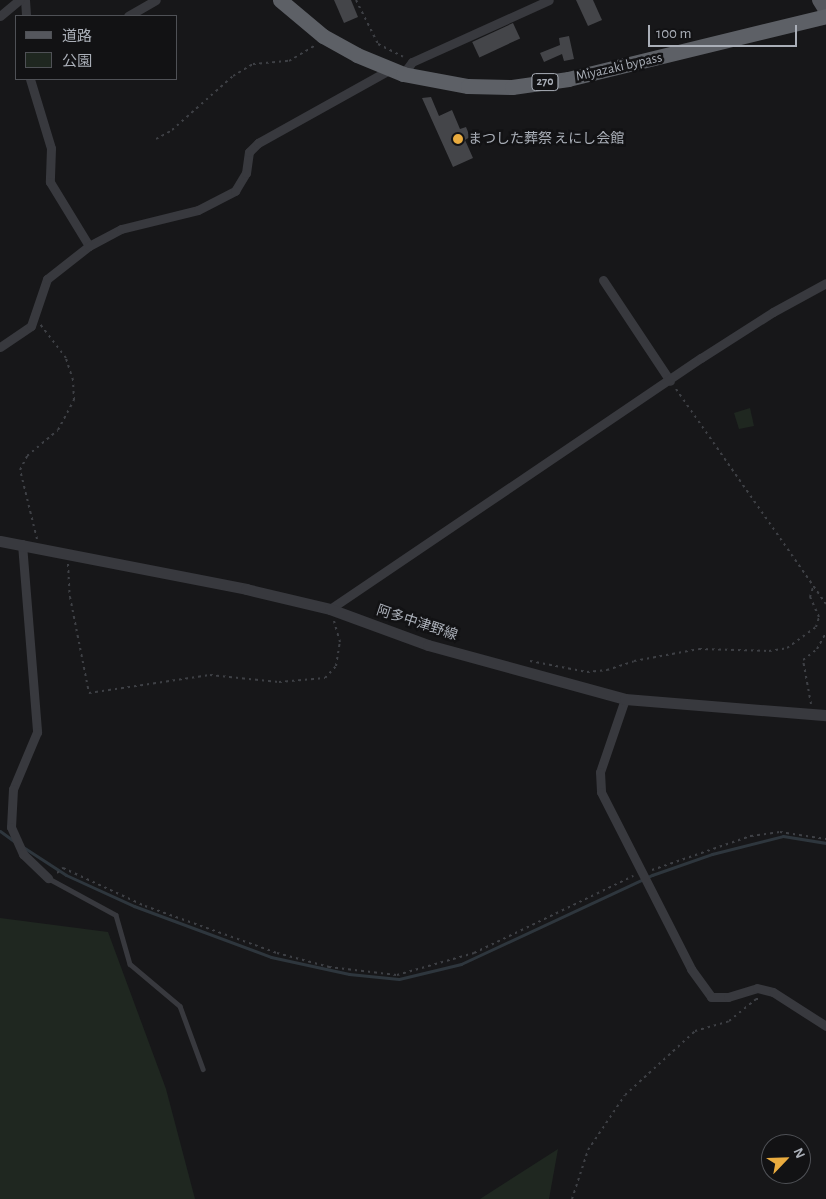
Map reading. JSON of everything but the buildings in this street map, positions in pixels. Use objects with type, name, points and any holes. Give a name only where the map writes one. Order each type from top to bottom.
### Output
[{"type":"highway","name":"Miyazaki bypass","points":[[280,0],[323,36],[401,68],[468,86],[531,84],[651,60],[826,16]]},
{"type":"main road","points":[[819,0],[826,11]]},
{"type":"street","points":[[0,16],[19,0]]},
{"type":"street","points":[[26,0],[26,15]]},
{"type":"street","points":[[130,15],[156,0]]},
{"type":"street","points":[[0,347],[27,330],[34,320],[46,279],[89,246],[121,229],[198,210],[235,191],[246,174],[249,152],[258,142],[401,68],[549,0]]},
{"type":"street","points":[[30,80],[51,148],[50,182],[89,246]]},
{"type":"street","points":[[603,280],[670,380]]},
{"type":"street","points":[[330,609],[424,543],[773,312],[826,283]]},
{"type":"street","name":"阿多中津野線","points":[[0,541],[38,547],[330,609],[428,644],[625,699],[826,715]]},
{"type":"street","points":[[22,544],[37,732],[13,789],[11,827],[23,854],[48,878]]},
{"type":"street","points":[[625,699],[617,729],[603,762],[600,782],[613,820],[642,872],[686,960],[711,997],[728,997],[756,988],[773,992],[826,1026]]},
{"type":"lane","points":[[48,878],[116,915],[130,964],[180,1006],[203,1069]]},
{"type":"path","points":[[356,0],[378,44],[401,68]]},
{"type":"path","points":[[156,138],[172,130],[233,76],[253,64],[289,61],[300,56],[323,36]]},
{"type":"path","points":[[34,320],[46,328],[66,358],[73,380],[74,400],[58,430],[27,456],[20,470],[38,531],[38,547]]},
{"type":"path","points":[[670,380],[826,604]]},
{"type":"path","points":[[67,553],[70,597],[89,693],[210,675],[279,682],[325,678],[336,666],[340,642],[330,609]]},
{"type":"path","points":[[529,661],[587,672],[607,670],[634,661],[700,649],[769,651],[787,648],[816,627],[819,617],[810,597],[813,587]]},
{"type":"path","points":[[812,715],[810,685],[803,660],[817,649],[826,633]]},
{"type":"path","points":[[48,878],[63,868],[145,906],[277,953],[329,968],[397,975],[474,953],[642,872],[751,836],[780,832],[826,839]]},
{"type":"path","points":[[572,1199],[588,1150],[625,1095],[695,1031],[729,1021],[756,999],[764,1000]]},
{"type":"green space","points":[[750,408],[754,426],[739,429],[734,413]]},
{"type":"green space","points":[[0,918],[108,932],[166,1089],[195,1199],[0,1199]]},
{"type":"green space","points":[[558,1149],[549,1199],[480,1199]]},
{"type":"waterway","points":[[0,831],[14,841]]},
{"type":"waterway","points":[[23,847],[66,875],[134,906],[271,957],[349,974],[399,979],[461,964],[652,875],[712,854],[783,836],[826,843]]},
{"type":"place","name":"まつした葬祭 えにし会館","points":[[458,139]]}]
